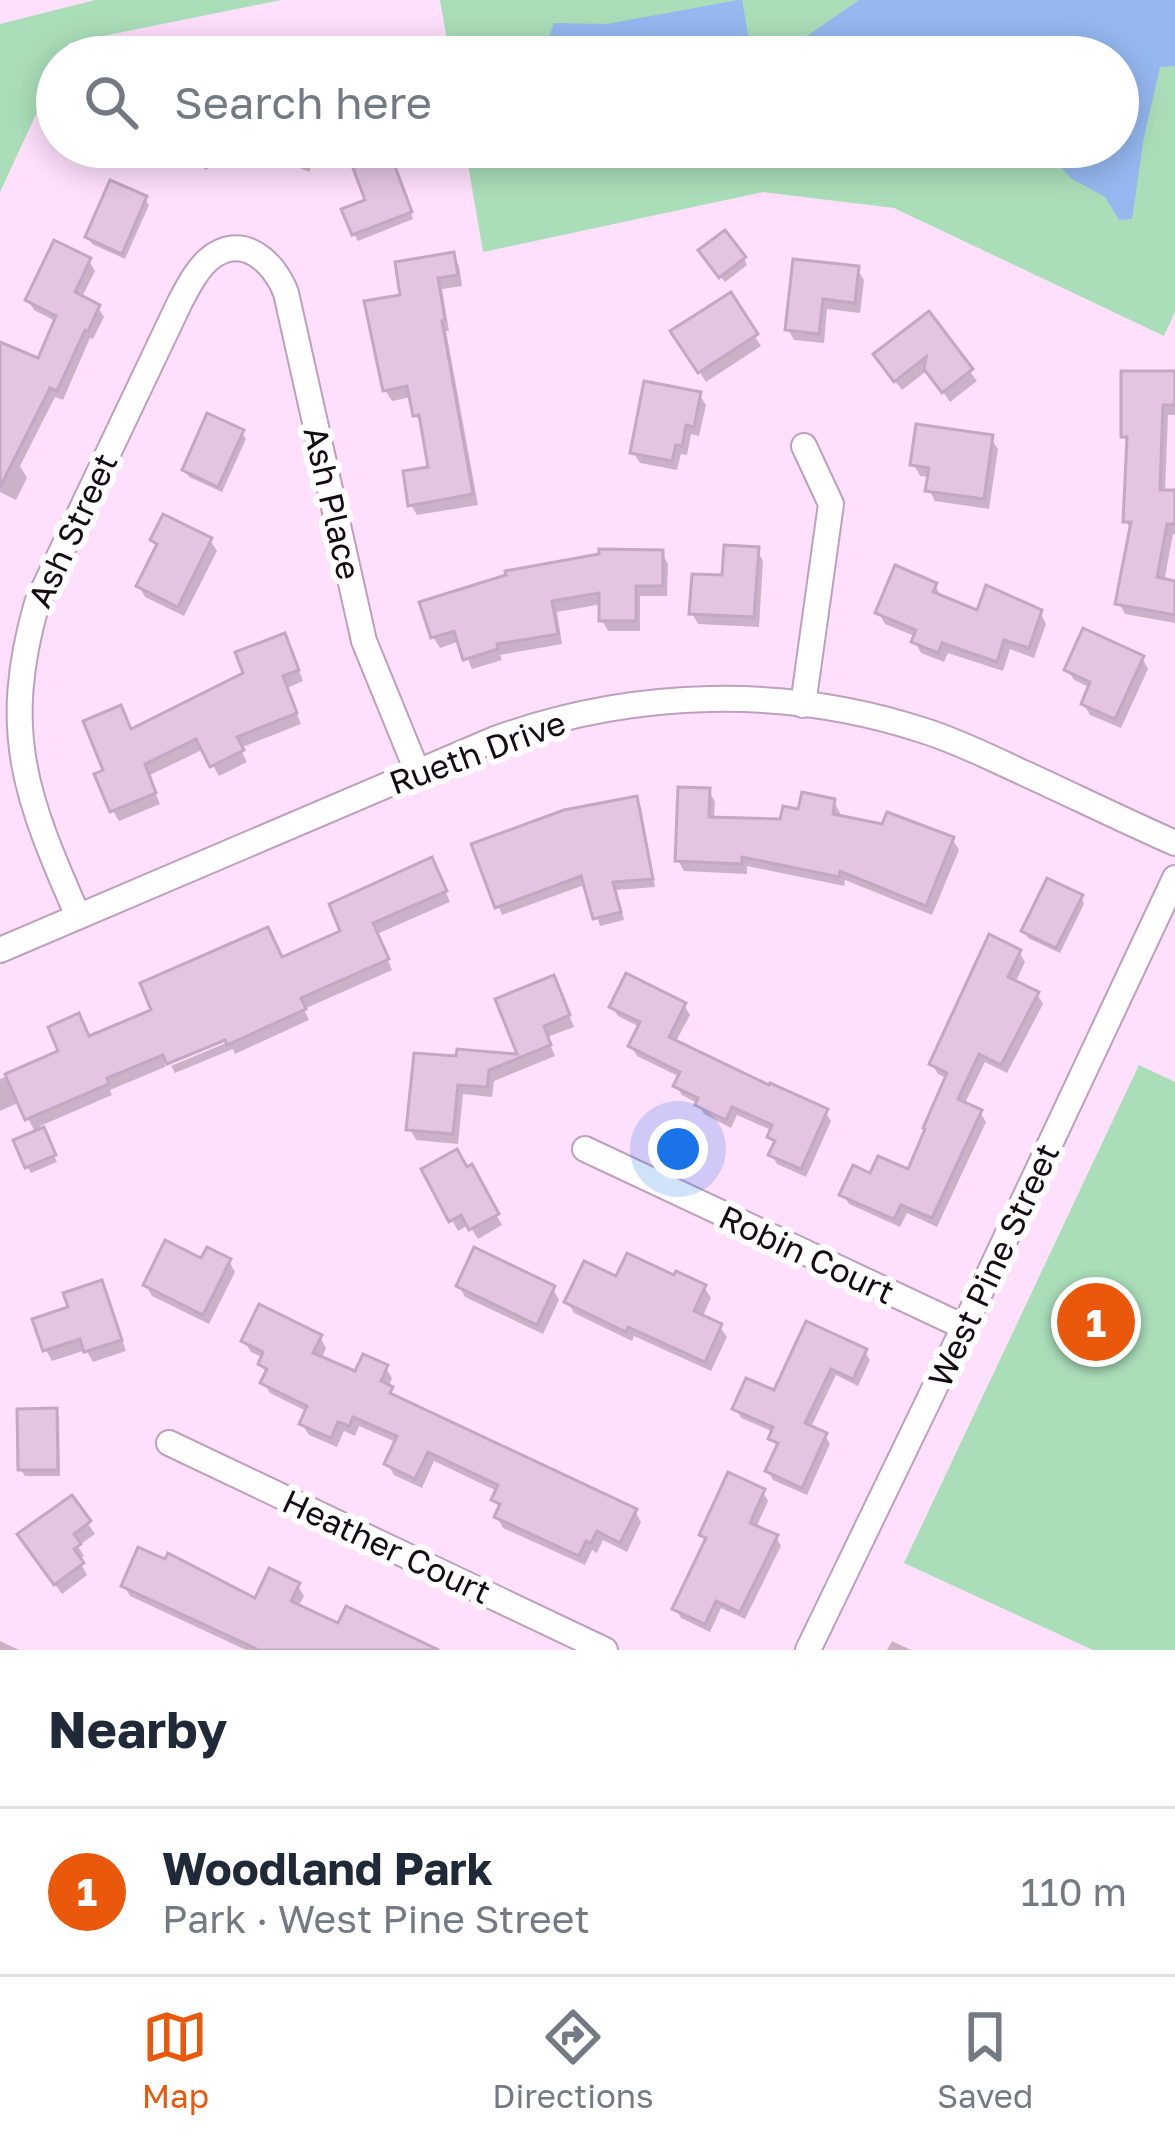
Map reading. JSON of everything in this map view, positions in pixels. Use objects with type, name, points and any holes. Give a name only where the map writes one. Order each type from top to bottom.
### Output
[{"type":"street","name":"Ash Place","points":[[241,250],[271,265],[286,292],[364,641],[417,771]]},
{"type":"street","name":"Ash Street","points":[[78,916],[26,796],[16,761],[11,698],[21,648],[37,603],[180,302],[205,262],[220,252],[241,250]]},
{"type":"street","points":[[803,705],[831,504],[804,446]]},
{"type":"street","name":"Rueth Drive","points":[[0,950],[526,728],[619,706],[682,699],[803,705],[872,716],[939,736],[1175,843]]},
{"type":"street","name":"West Pine Street","points":[[808,1650],[1175,878]]},
{"type":"street","name":"Robin Court","points":[[585,1149],[964,1328]]},
{"type":"street","name":"Heather Court","points":[[169,1443],[605,1650]]},
{"type":"green space","points":[[95,0],[281,0],[104,36],[36,36],[36,114],[0,192],[0,24]]},
{"type":"green space","points":[[440,0],[1175,0],[1175,312],[1164,336],[894,208],[763,192],[483,252],[469,168],[1139,168],[1139,36],[446,36]]},
{"type":"green space","points":[[1139,1065],[1175,1082],[1175,1650],[1093,1650],[904,1563]]},
{"type":"water","points":[[742,0],[748,36],[549,36],[554,23],[607,24]]},
{"type":"water","points":[[859,0],[1175,0],[1175,66],[1160,67],[1132,219],[1119,220],[1105,197],[1062,168],[1139,168],[1139,36],[807,36]]},
{"type":"building","points":[[353,168],[396,168],[412,212],[352,235],[341,209],[365,200]]},
{"type":"building","points":[[110,180],[147,196],[122,254],[85,237]]},
{"type":"building","points":[[725,230],[746,257],[719,278],[698,250]]},
{"type":"building","points":[[54,240],[91,258],[75,292],[100,305],[57,391],[50,388],[0,487],[0,342],[38,358],[56,316],[25,300]]},
{"type":"building","points":[[454,252],[458,275],[438,278],[473,494],[408,506],[403,471],[428,467],[419,415],[413,416],[407,386],[383,391],[364,301],[400,295],[395,262]]},
{"type":"building","points":[[793,259],[859,266],[855,303],[823,299],[819,334],[785,330]]},
{"type":"building","points":[[731,292],[758,334],[698,373],[670,331]]},
{"type":"building","points":[[929,311],[973,369],[942,393],[924,369],[926,357],[894,382],[873,354]]},
{"type":"building","points":[[1121,371],[1175,371],[1175,405],[1163,405],[1160,490],[1175,490],[1175,524],[1167,524],[1157,577],[1175,581],[1175,615],[1115,604],[1131,522],[1123,522],[1127,437],[1121,437]]},
{"type":"building","points":[[644,381],[701,392],[694,427],[686,425],[682,446],[676,445],[672,461],[630,453]]},
{"type":"building","points":[[207,413],[244,430],[218,487],[182,470]]},
{"type":"building","points":[[916,424],[993,435],[984,499],[925,491],[929,468],[910,465]]},
{"type":"building","points":[[163,514],[212,538],[178,607],[136,586],[157,544],[150,540]]},
{"type":"building","points":[[724,545],[759,547],[754,617],[689,614],[692,574],[722,575]]},
{"type":"building","points":[[599,549],[663,550],[663,586],[636,586],[636,621],[599,621],[599,593],[552,601],[558,634],[497,644],[498,649],[463,660],[454,631],[431,638],[419,602],[506,575],[505,571],[599,554]]},
{"type":"building","points":[[895,565],[937,583],[933,592],[977,610],[986,585],[1042,610],[1029,648],[1004,640],[997,662],[942,643],[938,653],[911,642],[916,630],[875,613]]},
{"type":"building","points":[[1083,628],[1144,656],[1115,719],[1081,704],[1090,682],[1064,670]]},
{"type":"building","points":[[285,633],[299,670],[283,676],[297,713],[237,737],[244,750],[210,767],[196,739],[145,764],[156,793],[110,812],[94,774],[103,770],[83,721],[121,705],[131,729],[243,673],[235,652]]},
{"type":"building","points":[[678,787],[710,788],[709,817],[780,819],[783,806],[798,809],[802,792],[835,799],[833,814],[882,824],[887,812],[954,837],[926,906],[840,871],[839,877],[742,857],[742,864],[675,861]]},
{"type":"building","points":[[637,796],[653,879],[613,882],[621,912],[593,919],[581,876],[495,908],[471,844],[564,810]]},
{"type":"building","points":[[432,857],[447,891],[373,923],[389,959],[301,998],[306,1009],[227,1045],[225,1040],[167,1064],[163,1055],[25,1120],[5,1074],[58,1051],[48,1027],[79,1013],[89,1036],[151,1010],[140,983],[268,927],[282,957],[340,931],[329,904]]},
{"type":"building","points":[[1047,878],[1083,895],[1056,948],[1021,931]]},
{"type":"building","points":[[989,934],[1021,950],[1008,977],[1039,992],[1001,1065],[979,1054],[958,1099],[982,1110],[932,1218],[901,1205],[894,1219],[839,1195],[853,1165],[870,1173],[878,1156],[908,1169],[947,1073],[929,1064]]},
{"type":"building","points":[[626,973],[686,1003],[669,1037],[828,1109],[801,1169],[768,1155],[775,1141],[767,1137],[772,1125],[732,1107],[726,1120],[695,1105],[698,1098],[673,1086],[680,1072],[628,1046],[640,1022],[609,1007]]},
{"type":"building","points":[[554,975],[570,1015],[544,1026],[551,1045],[489,1070],[487,1087],[458,1085],[453,1134],[406,1130],[414,1053],[456,1056],[457,1049],[517,1054],[495,999]]},
{"type":"building","points":[[44,1127],[56,1155],[25,1168],[13,1140]]},
{"type":"building","points":[[457,1149],[467,1167],[472,1164],[499,1214],[469,1230],[461,1215],[449,1222],[421,1169]]},
{"type":"building","points":[[165,1240],[201,1258],[207,1247],[231,1259],[203,1315],[143,1285]]},
{"type":"building","points":[[474,1247],[555,1286],[537,1325],[456,1286]]},
{"type":"building","points":[[627,1253],[706,1285],[694,1311],[722,1324],[705,1362],[564,1302],[584,1261],[616,1276]]},
{"type":"building","points":[[102,1280],[122,1340],[84,1352],[80,1339],[43,1351],[32,1319],[68,1307],[63,1293]]},
{"type":"building","points":[[259,1304],[322,1335],[313,1353],[355,1371],[363,1354],[388,1365],[381,1381],[393,1387],[390,1393],[637,1509],[620,1543],[597,1531],[579,1556],[494,1517],[500,1504],[491,1500],[498,1485],[428,1452],[415,1479],[384,1464],[397,1436],[353,1417],[349,1426],[338,1422],[331,1438],[299,1424],[307,1406],[260,1383],[267,1369],[258,1364],[263,1352],[241,1341]]},
{"type":"building","points":[[806,1321],[867,1349],[853,1379],[831,1369],[805,1423],[827,1433],[802,1488],[765,1471],[778,1443],[768,1439],[773,1427],[732,1409],[746,1378],[774,1390]]},
{"type":"building","points":[[57,1408],[58,1470],[18,1470],[17,1409]]},
{"type":"building","points":[[728,1472],[765,1489],[750,1523],[778,1535],[740,1612],[716,1601],[705,1624],[672,1609],[706,1538],[699,1535]]},
{"type":"building","points":[[72,1495],[91,1521],[74,1534],[81,1544],[74,1549],[84,1563],[54,1585],[17,1534]]},
{"type":"building","points":[[138,1547],[165,1559],[168,1553],[255,1598],[269,1568],[300,1583],[291,1601],[338,1623],[346,1606],[439,1650],[259,1650],[121,1586]]},
{"type":"place","name":"Woodland Park","points":[[1096,1322]]}]
